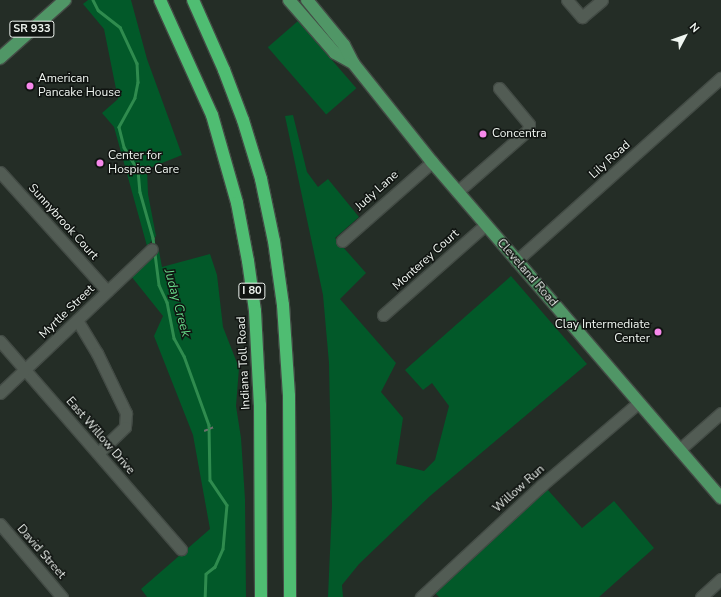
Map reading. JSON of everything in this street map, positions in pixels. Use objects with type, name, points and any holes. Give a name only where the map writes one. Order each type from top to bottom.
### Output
[{"type":"highway","name":"Indiana Toll Road","points":[[160,0],[212,115],[237,203],[248,261],[256,325],[260,397],[261,597]]},
{"type":"highway","name":"I 80","points":[[193,0],[224,70],[243,120],[261,179],[274,240],[284,312],[289,396],[290,597]]},
{"type":"main road","name":"SR 933","points":[[0,58],[64,0]]},
{"type":"main road","name":"Cleveland Road","points":[[289,0],[335,53],[353,63]]},
{"type":"main road","name":"Cleveland Road","points":[[307,0],[344,45],[353,63],[432,162],[721,498]]},
{"type":"street","points":[[567,0],[582,17],[602,0]]},
{"type":"street","name":"Lily Road","points":[[516,261],[721,78]]},
{"type":"street","points":[[457,192],[528,130],[529,124],[499,88]]},
{"type":"street","name":"Judy Lane","points":[[342,241],[432,162]]},
{"type":"street","name":"Sunnybrook Court","points":[[0,172],[107,291]]},
{"type":"street","name":"Monterey Court","points":[[383,315],[485,225]]},
{"type":"street","name":"Myrtle Street","points":[[0,393],[152,249]]},
{"type":"street","points":[[77,320],[97,353],[126,413],[124,427],[98,452]]},
{"type":"street","name":"East Willow Drive","points":[[0,341],[181,549]]},
{"type":"street","name":"Willow Run","points":[[421,597],[542,485],[638,402]]},
{"type":"street","points":[[679,450],[721,413]]},
{"type":"street","name":"David Street","points":[[0,524],[62,597]]},
{"type":"street","points":[[701,597],[721,579]]},
{"type":"path","points":[[204,431],[214,428]]},
{"type":"green space","points":[[88,0],[131,0],[147,59],[182,155],[147,169],[148,194],[156,236],[147,246],[114,127],[102,113],[118,99],[104,29],[83,4]]},
{"type":"green space","points":[[298,21],[356,88],[326,114],[268,47]]},
{"type":"green space","points":[[293,115],[307,172],[318,187],[328,179],[359,217],[335,238],[366,273],[340,299],[396,363],[381,392],[403,418],[396,464],[424,471],[435,460],[449,406],[432,383],[423,390],[405,370],[511,276],[587,364],[430,496],[359,564],[342,585],[343,597],[328,597],[332,506],[329,363],[323,295],[285,116]]},
{"type":"green space","points":[[159,251],[162,267],[210,254],[217,275],[223,327],[239,368],[236,406],[241,438],[245,499],[246,597],[147,597],[141,589],[210,529],[193,435],[154,336],[163,316],[131,276]]},
{"type":"green space","points":[[547,489],[582,528],[614,501],[654,548],[599,597],[439,597],[434,592]]},
{"type":"waterway","name":"Juday Creek","points":[[93,0],[98,10],[120,27],[137,63],[138,82],[135,98],[119,127],[124,147],[138,170],[140,192],[153,238],[159,285],[167,302],[174,338],[184,356],[209,425],[210,480],[227,505],[223,549],[215,567],[206,574],[205,597]]},
{"type":"place","name":"American Pancake House","points":[[30,86]]},
{"type":"place","name":"Concentra","points":[[483,134]]},
{"type":"place","name":"Center for Hospice Care","points":[[100,163]]},
{"type":"place","name":"Clay Intermediate Center","points":[[658,332]]}]
